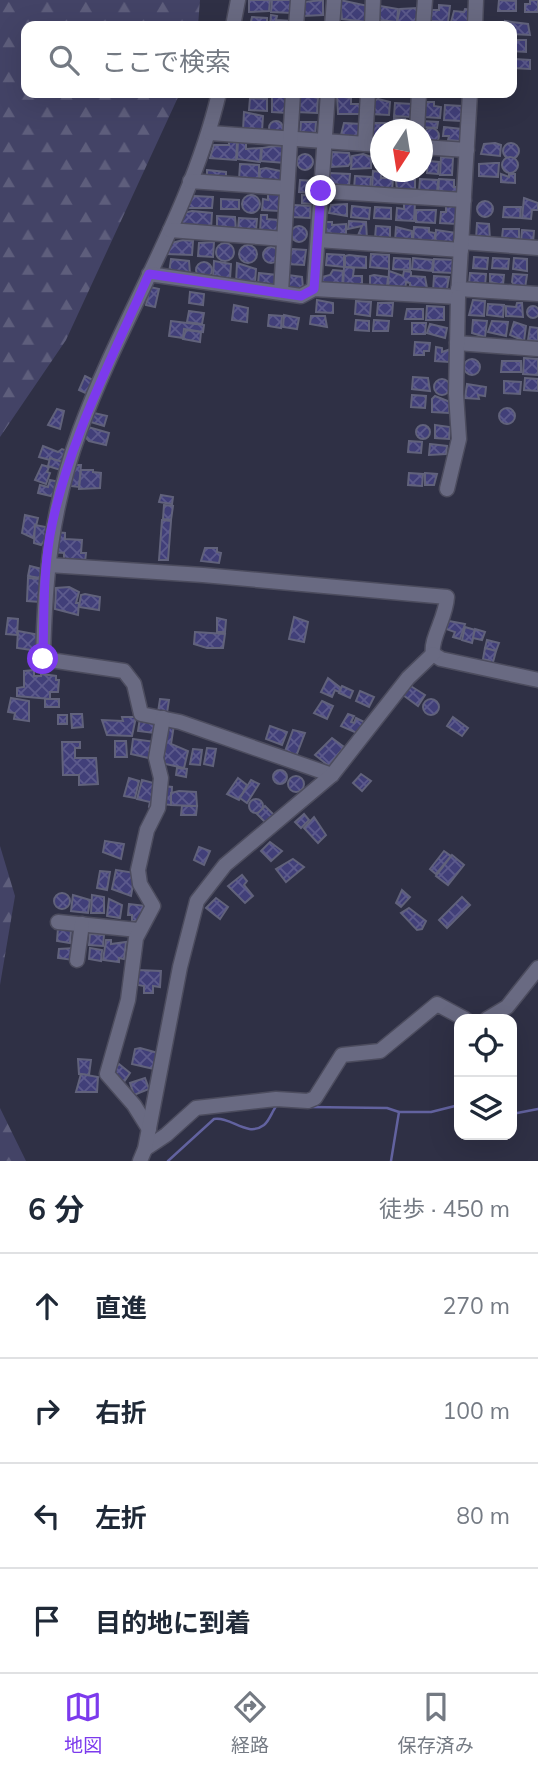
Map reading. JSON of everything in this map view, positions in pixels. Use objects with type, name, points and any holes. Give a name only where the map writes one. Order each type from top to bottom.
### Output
[{"type":"street","points":[[234,21],[238,0]]},
{"type":"street","points":[[296,21],[298,0]]},
{"type":"street","points":[[332,21],[334,0]]},
{"type":"street","points":[[372,21],[373,0]]},
{"type":"street","points":[[423,21],[425,0]]},
{"type":"street","points":[[474,21],[476,0]]},
{"type":"street","points":[[218,98],[210,133],[170,230],[80,429],[61,490],[50,538],[44,593],[43,659],[124,671],[134,684],[141,713],[332,775]]},
{"type":"street","points":[[281,292],[292,98]]},
{"type":"street","points":[[314,289],[328,98]]},
{"type":"street","points":[[365,144],[368,98]]},
{"type":"street","points":[[418,119],[419,98]]},
{"type":"street","points":[[447,489],[459,439],[458,293],[470,98]]},
{"type":"street","points":[[210,133],[370,144]]},
{"type":"street","points":[[433,148],[467,150]]},
{"type":"street","points":[[190,181],[287,188]]},
{"type":"street","points":[[321,191],[464,200]]},
{"type":"street","points":[[170,230],[284,239]]},
{"type":"street","points":[[318,240],[538,248]]},
{"type":"street","points":[[149,274],[301,296],[314,289],[538,294]]},
{"type":"street","points":[[457,343],[538,349]]},
{"type":"street","points":[[49,565],[203,575],[447,597],[445,618],[431,646],[433,654],[441,659],[538,680]]},
{"type":"street","points":[[143,1155],[180,967],[197,901],[225,865],[332,775],[408,678],[433,654]]},
{"type":"street","points":[[149,1129],[143,1115],[107,1074],[128,1000],[130,966],[138,930],[153,906],[140,884],[138,870],[147,830],[159,808],[161,778],[156,758],[163,718]]},
{"type":"street","points":[[58,922],[138,930]]},
{"type":"street","points":[[77,960],[82,924]]},
{"type":"street","points":[[495,1014],[507,1007],[538,968]]},
{"type":"street","points":[[143,1155],[196,1108],[276,1099],[308,1101],[315,1098],[342,1055],[380,1051],[437,1004],[456,1014]]},
{"type":"green space","points":[[0,0],[200,0],[198,21],[21,21],[21,98],[178,98],[66,340],[0,437]]},
{"type":"green space","points":[[0,846],[15,896],[0,985]]},
{"type":"green space","points":[[0,1108],[26,1161],[0,1161]]},
{"type":"building","points":[[249,0],[270,0],[269,11],[249,12]]},
{"type":"building","points":[[272,0],[293,0],[292,13],[271,12]]},
{"type":"building","points":[[323,0],[323,15],[303,16],[304,2]]},
{"type":"building","points":[[340,0],[368,6],[367,21],[342,19]]},
{"type":"building","points":[[499,0],[516,1],[516,11],[498,11]]},
{"type":"building","points":[[530,0],[538,0],[538,12],[525,12],[525,4],[530,4]]},
{"type":"building","points":[[439,5],[450,6],[448,21],[430,21],[431,10],[439,10]]},
{"type":"building","points":[[380,6],[398,9],[397,21],[379,20]]},
{"type":"building","points":[[417,8],[418,21],[397,21],[400,9]]},
{"type":"building","points":[[465,9],[472,10],[471,21],[451,21],[454,11],[464,12]]},
{"type":"building","points":[[271,15],[277,16],[276,20],[292,21],[270,21]]},
{"type":"building","points":[[252,17],[267,18],[267,21],[251,21]]},
{"type":"building","points":[[517,23],[528,24],[530,35],[517,34]]},
{"type":"building","points":[[517,40],[526,40],[526,52],[517,51]]},
{"type":"building","points":[[517,59],[530,60],[530,69],[517,68]]},
{"type":"building","points":[[250,98],[267,99],[267,111],[249,110]]},
{"type":"building","points":[[272,98],[285,98],[287,113],[272,112]]},
{"type":"building","points":[[298,98],[318,98],[317,113],[296,112]]},
{"type":"building","points":[[337,98],[351,98],[351,104],[360,104],[362,114],[338,114]]},
{"type":"building","points":[[378,99],[390,102],[389,115],[370,114],[371,101]]},
{"type":"building","points":[[424,102],[434,102],[434,106],[441,107],[440,118],[424,117]]},
{"type":"building","points":[[395,103],[412,104],[411,117],[394,116]]},
{"type":"building","points":[[445,105],[462,106],[461,121],[444,120]]},
{"type":"building","points":[[244,112],[263,116],[262,131],[243,130]]},
{"type":"building","points":[[276,121],[281,123],[281,133],[276,135],[271,133],[269,128],[271,123]]},
{"type":"building","points":[[301,122],[316,122],[315,135],[300,134]]},
{"type":"building","points":[[344,123],[361,124],[359,138],[341,135]]},
{"type":"building","points":[[444,127],[461,129],[460,141],[448,140],[449,136],[443,136]]},
{"type":"building","points":[[433,129],[438,133],[438,139],[433,143]]},
{"type":"building","points":[[238,141],[246,142],[246,149],[261,148],[260,162],[237,159]]},
{"type":"building","points":[[229,142],[237,142],[236,160],[210,158],[214,145],[229,145]]},
{"type":"building","points":[[511,143],[519,151],[511,159],[503,151]]},
{"type":"building","points":[[484,144],[501,145],[500,156],[481,154]]},
{"type":"building","points":[[286,147],[285,163],[261,161],[262,148]]},
{"type":"building","points":[[332,152],[349,153],[351,162],[348,166],[331,167]]},
{"type":"building","points":[[302,154],[308,154],[313,162],[311,168],[302,170],[297,165],[297,159]]},
{"type":"building","points":[[363,154],[370,157],[370,168],[351,169],[352,156]]},
{"type":"building","points":[[441,157],[453,158],[452,175],[440,175]]},
{"type":"building","points":[[510,157],[518,165],[510,173],[502,165]]},
{"type":"building","points":[[433,161],[439,162],[438,174],[433,174]]},
{"type":"building","points":[[499,163],[498,177],[479,176],[479,164]]},
{"type":"building","points":[[240,164],[259,165],[259,179],[239,180]]},
{"type":"building","points":[[260,169],[281,171],[281,183],[259,184]]},
{"type":"building","points":[[207,170],[226,172],[226,181],[207,179]]},
{"type":"building","points":[[329,173],[350,174],[349,186],[328,184]]},
{"type":"building","points":[[501,174],[509,177],[509,174],[515,174],[515,183],[501,182]]},
{"type":"building","points":[[355,176],[370,177],[370,190],[354,189]]},
{"type":"building","points":[[439,179],[454,180],[454,187],[460,187],[459,194],[438,195]]},
{"type":"building","points":[[300,180],[313,181],[312,193],[299,192]]},
{"type":"building","points":[[438,180],[437,193],[419,192],[420,182]]},
{"type":"building","points":[[372,182],[393,182],[392,191],[372,191]]},
{"type":"building","points":[[396,182],[415,182],[415,191],[397,190]]},
{"type":"building","points":[[268,193],[281,193],[280,211],[262,210],[263,199],[268,200]]},
{"type":"building","points":[[251,195],[257,198],[260,204],[257,210],[251,213],[245,210],[242,204],[245,198]]},
{"type":"building","points":[[302,195],[312,196],[311,204],[302,203]]},
{"type":"building","points":[[190,197],[213,197],[212,208],[185,208]]},
{"type":"building","points":[[524,198],[538,203],[538,210],[532,210],[531,219],[522,218]]},
{"type":"building","points":[[221,199],[239,200],[239,209],[221,209]]},
{"type":"building","points":[[404,201],[415,202],[414,221],[396,220],[397,208],[404,209]]},
{"type":"building","points":[[485,201],[493,209],[485,217],[477,209]]},
{"type":"building","points":[[347,204],[347,216],[329,213],[331,205]]},
{"type":"building","points":[[293,205],[311,206],[310,218],[292,217]]},
{"type":"building","points":[[352,206],[370,208],[369,219],[351,217]]},
{"type":"building","points":[[446,206],[458,206],[457,224],[440,223],[441,212],[446,212]]},
{"type":"building","points":[[375,207],[391,208],[391,219],[374,218]]},
{"type":"building","points":[[504,207],[521,207],[520,218],[503,217]]},
{"type":"building","points":[[416,210],[436,210],[435,223],[416,222]]},
{"type":"building","points":[[183,213],[212,213],[211,229],[181,227]]},
{"type":"building","points":[[261,215],[267,215],[267,219],[278,220],[278,233],[260,232]]},
{"type":"building","points":[[217,216],[235,217],[236,231],[217,229]]},
{"type":"building","points":[[239,218],[257,219],[256,230],[238,229]]},
{"type":"building","points":[[349,221],[366,222],[367,239],[357,238],[362,226],[348,229]]},
{"type":"building","points":[[326,222],[332,222],[332,225],[346,224],[346,238],[325,236]]},
{"type":"building","points":[[477,223],[489,224],[490,240],[476,239]]},
{"type":"building","points":[[299,226],[305,228],[305,240],[299,242],[293,240],[291,234],[293,228]]},
{"type":"building","points":[[376,226],[390,227],[390,241],[375,238]]},
{"type":"building","points":[[396,227],[412,231],[412,241],[395,241]]},
{"type":"building","points":[[414,227],[429,228],[429,232],[435,233],[435,244],[413,242]]},
{"type":"building","points":[[503,229],[519,229],[519,243],[502,238]]},
{"type":"building","points":[[436,230],[457,233],[454,245],[435,244]]},
{"type":"building","points":[[522,230],[534,231],[533,243],[521,242]]},
{"type":"building","points":[[193,241],[192,255],[167,254],[171,243]]},
{"type":"building","points":[[214,242],[213,257],[198,256],[199,243]]},
{"type":"building","points":[[225,243],[231,246],[234,252],[231,258],[225,261],[219,258],[216,252],[219,246]]},
{"type":"building","points":[[248,245],[254,248],[257,254],[254,260],[248,263],[242,260],[239,254],[242,248]]},
{"type":"building","points":[[271,247],[279,255],[271,263],[263,255]]},
{"type":"building","points":[[292,249],[306,250],[304,265],[287,264]]},
{"type":"building","points":[[327,254],[344,255],[344,267],[326,265]]},
{"type":"building","points":[[371,254],[389,255],[389,269],[370,267]]},
{"type":"building","points":[[345,256],[366,257],[366,268],[345,267]]},
{"type":"building","points":[[474,257],[488,258],[487,269],[473,268]]},
{"type":"building","points":[[394,258],[410,259],[410,270],[393,269]]},
{"type":"building","points":[[413,258],[433,260],[432,271],[412,269]]},
{"type":"building","points":[[493,258],[509,259],[508,269],[492,268]]},
{"type":"building","points":[[514,258],[527,259],[527,271],[513,269]]},
{"type":"building","points":[[171,259],[189,261],[190,274],[169,273]]},
{"type":"building","points":[[434,259],[454,260],[454,273],[433,272]]},
{"type":"building","points":[[214,261],[231,264],[230,279],[213,278]]},
{"type":"building","points":[[204,262],[210,264],[210,276],[204,278],[198,276],[196,270],[198,264]]},
{"type":"building","points":[[237,263],[256,269],[255,282],[236,283]]},
{"type":"building","points":[[344,267],[354,268],[353,276],[362,276],[362,287],[343,289]]},
{"type":"building","points":[[333,270],[343,271],[342,289],[322,284],[322,277],[330,275]]},
{"type":"building","points":[[389,271],[403,276],[404,271],[411,272],[411,276],[425,277],[427,288],[410,292],[410,283],[406,282],[405,291],[388,291]]},
{"type":"building","points":[[259,273],[277,275],[275,287],[258,284]]},
{"type":"building","points":[[470,273],[486,274],[485,286],[469,284]]},
{"type":"building","points":[[490,274],[504,275],[503,285],[490,282]]},
{"type":"building","points":[[513,274],[527,275],[525,288],[517,289],[512,282]]},
{"type":"building","points":[[288,275],[302,277],[303,288],[285,288]]},
{"type":"building","points":[[370,276],[388,277],[387,286],[370,289]]},
{"type":"building","points":[[434,276],[449,277],[446,294],[433,291]]},
{"type":"building","points":[[150,287],[159,289],[155,307],[146,305]]},
{"type":"building","points":[[190,292],[204,294],[203,305],[189,303]]},
{"type":"building","points":[[317,300],[333,303],[333,313],[316,312]]},
{"type":"building","points":[[473,300],[485,301],[484,316],[469,315]]},
{"type":"building","points":[[356,301],[371,302],[370,316],[355,314]]},
{"type":"building","points":[[378,303],[393,303],[392,316],[377,315]]},
{"type":"building","points":[[517,303],[522,303],[523,317],[506,316],[506,306],[516,307]]},
{"type":"building","points":[[488,304],[504,305],[503,317],[487,315]]},
{"type":"building","points":[[234,305],[248,308],[247,322],[232,320]]},
{"type":"building","points":[[427,306],[444,307],[444,320],[426,320]]},
{"type":"building","points":[[528,307],[538,307],[538,317],[528,317]]},
{"type":"building","points":[[407,309],[423,309],[423,319],[405,319]]},
{"type":"building","points":[[189,311],[204,313],[202,324],[187,322]]},
{"type":"building","points":[[269,315],[282,316],[281,328],[268,326]]},
{"type":"building","points":[[284,315],[299,318],[297,329],[283,327]]},
{"type":"building","points":[[311,316],[325,316],[327,327],[310,324]]},
{"type":"building","points":[[356,320],[369,321],[369,331],[355,330]]},
{"type":"building","points":[[374,320],[389,321],[388,331],[373,331]]},
{"type":"building","points":[[473,320],[487,321],[485,337],[472,333]]},
{"type":"building","points":[[171,321],[204,325],[203,332],[184,329],[183,338],[169,336]]},
{"type":"building","points":[[492,321],[508,322],[506,336],[488,332]]},
{"type":"building","points":[[514,322],[526,326],[524,341],[510,335]]},
{"type":"building","points":[[412,323],[426,323],[425,334],[412,334]]},
{"type":"building","points":[[430,324],[447,328],[445,338],[427,333]]},
{"type":"building","points":[[530,327],[538,328],[538,341],[528,340]]},
{"type":"building","points":[[186,330],[201,332],[200,342],[183,339]]},
{"type":"building","points":[[415,342],[430,343],[429,351],[424,351],[424,355],[414,355]]},
{"type":"building","points":[[436,347],[442,348],[442,352],[451,349],[449,362],[435,361]]},
{"type":"building","points":[[524,358],[538,359],[538,375],[523,374]]},
{"type":"building","points":[[472,359],[478,361],[478,373],[472,375],[466,373],[464,367],[466,361]]},
{"type":"building","points":[[502,361],[521,361],[521,372],[501,372]]},
{"type":"building","points":[[85,376],[93,380],[92,396],[79,390]]},
{"type":"building","points":[[413,377],[428,378],[430,391],[412,389]]},
{"type":"building","points":[[525,378],[538,379],[538,391],[524,390]]},
{"type":"building","points":[[442,379],[450,387],[442,395],[434,387]]},
{"type":"building","points":[[504,381],[521,382],[520,394],[504,393]]},
{"type":"building","points":[[467,384],[486,387],[485,396],[478,395],[479,399],[465,398]]},
{"type":"building","points":[[412,395],[426,396],[425,408],[411,407]]},
{"type":"building","points":[[435,396],[450,402],[449,413],[432,412],[432,399]]},
{"type":"building","points":[[507,408],[513,410],[513,422],[507,424],[501,422],[499,416],[501,410]]},
{"type":"building","points":[[57,409],[64,411],[60,429],[48,425]]},
{"type":"building","points":[[94,413],[107,416],[104,426],[91,422]]},
{"type":"building","points":[[423,425],[428,427],[428,437],[423,439],[418,437],[416,432],[418,427]]},
{"type":"building","points":[[435,425],[450,427],[449,439],[435,438]]},
{"type":"building","points":[[88,427],[109,433],[106,445],[89,441],[85,437]]},
{"type":"building","points":[[409,441],[422,442],[421,453],[408,452]]},
{"type":"building","points":[[430,444],[447,446],[446,454],[429,455]]},
{"type":"building","points":[[43,446],[58,452],[62,449],[73,453],[68,464],[39,457]]},
{"type":"building","points":[[50,458],[69,464],[67,472],[48,466]]},
{"type":"building","points":[[42,465],[49,467],[46,484],[35,480]]},
{"type":"building","points":[[75,465],[81,465],[79,487],[70,486]]},
{"type":"building","points":[[81,470],[101,473],[100,488],[79,489]]},
{"type":"building","points":[[409,473],[423,474],[422,486],[408,485]]},
{"type":"building","points":[[425,473],[437,474],[434,485],[425,485]]},
{"type":"building","points":[[50,480],[64,483],[59,498],[38,493],[40,485],[48,487]]},
{"type":"building","points":[[161,495],[173,497],[172,504],[159,502]]},
{"type":"building","points":[[164,505],[173,506],[171,520],[163,519]]},
{"type":"building","points":[[25,515],[38,518],[33,538],[22,533]]},
{"type":"building","points":[[162,520],[171,521],[168,560],[159,560]]},
{"type":"building","points":[[35,525],[51,528],[49,547],[44,546],[44,541],[41,545],[34,543]]},
{"type":"building","points":[[55,532],[65,533],[65,539],[82,540],[81,553],[86,553],[85,562],[64,561],[64,553],[53,552]]},
{"type":"building","points":[[205,548],[217,548],[217,552],[221,553],[219,563],[201,561]]},
{"type":"building","points":[[30,566],[42,569],[40,578],[28,576]]},
{"type":"building","points":[[28,578],[42,579],[40,602],[27,601]]},
{"type":"building","points":[[69,587],[79,592],[76,603],[79,603],[78,615],[55,609],[56,588]]},
{"type":"building","points":[[81,595],[100,597],[99,610],[79,607]]},
{"type":"building","points":[[294,617],[308,622],[304,642],[289,639]]},
{"type":"building","points":[[8,618],[18,619],[17,635],[6,634]]},
{"type":"building","points":[[217,618],[226,620],[225,632],[217,632]]},
{"type":"building","points":[[449,621],[465,624],[460,639],[453,637],[455,632],[446,629]]},
{"type":"building","points":[[465,627],[475,630],[472,643],[462,640]]},
{"type":"building","points":[[475,629],[485,632],[482,640],[473,638]]},
{"type":"building","points":[[18,631],[40,635],[39,651],[17,648]]},
{"type":"building","points":[[195,632],[225,634],[223,648],[207,648],[194,644]]},
{"type":"building","points":[[487,640],[499,643],[496,651],[485,648]]},
{"type":"building","points":[[485,648],[496,651],[492,666],[489,665],[490,661],[483,659]]},
{"type":"building","points":[[34,670],[34,676],[56,676],[56,680],[59,680],[58,692],[50,692],[50,699],[17,696],[17,688],[24,687],[24,671]]},
{"type":"building","points":[[328,678],[341,688],[339,692],[335,690],[332,697],[321,692]]},
{"type":"building","points":[[409,685],[425,695],[418,706],[403,695]]},
{"type":"building","points":[[342,686],[353,691],[350,698],[339,693]]},
{"type":"building","points":[[360,691],[374,697],[369,707],[356,701]]},
{"type":"building","points":[[11,698],[29,701],[29,721],[14,719],[15,713],[8,712]]},
{"type":"building","points":[[45,699],[59,699],[59,707],[45,707]]},
{"type":"building","points":[[160,699],[169,700],[167,713],[158,712]]},
{"type":"building","points":[[431,699],[439,707],[431,715],[423,707]]},
{"type":"building","points":[[322,701],[333,706],[327,719],[314,713]]},
{"type":"building","points":[[71,714],[82,714],[83,727],[72,728]]},
{"type":"building","points":[[348,714],[354,716],[351,722],[354,723],[356,718],[364,722],[357,733],[341,726]]},
{"type":"building","points":[[58,715],[67,715],[67,724],[58,724]]},
{"type":"building","points":[[122,717],[136,717],[132,736],[107,735],[102,720],[123,721]]},
{"type":"building","points":[[453,717],[468,728],[462,736],[447,726]]},
{"type":"building","points":[[140,718],[158,721],[154,733],[138,731]]},
{"type":"building","points":[[164,724],[174,725],[171,744],[188,751],[184,768],[161,763]]},
{"type":"building","points":[[270,726],[287,732],[282,745],[266,739]]},
{"type":"building","points":[[293,730],[305,733],[295,759],[284,754]]},
{"type":"building","points":[[332,738],[344,747],[329,766],[315,755]]},
{"type":"building","points":[[133,739],[156,742],[153,759],[131,754]]},
{"type":"building","points":[[115,741],[126,741],[127,757],[115,757]]},
{"type":"building","points":[[62,742],[80,742],[80,748],[75,748],[75,758],[96,758],[98,784],[79,785],[79,775],[63,775]]},
{"type":"building","points":[[207,748],[216,749],[213,766],[204,764]]},
{"type":"building","points":[[193,749],[202,750],[200,765],[190,764]]},
{"type":"building","points":[[177,768],[187,769],[186,777],[176,775]]},
{"type":"building","points":[[277,770],[283,770],[287,777],[283,784],[277,784],[273,780],[273,774]]},
{"type":"building","points":[[361,774],[371,781],[362,791],[353,783]]},
{"type":"building","points":[[296,776],[304,784],[296,792],[288,784]]},
{"type":"building","points":[[129,778],[139,781],[135,798],[124,796]]},
{"type":"building","points":[[238,778],[247,785],[239,800],[227,794]]},
{"type":"building","points":[[142,780],[157,784],[154,809],[149,807],[150,802],[137,799]]},
{"type":"building","points":[[251,780],[259,784],[247,803],[240,798]]},
{"type":"building","points":[[163,786],[172,787],[171,805],[162,804]]},
{"type":"building","points":[[196,792],[197,806],[171,805],[171,793]]},
{"type":"building","points":[[256,799],[261,801],[261,811],[256,813],[251,811],[249,806],[251,801]]},
{"type":"building","points":[[182,806],[197,806],[196,815],[181,815]]},
{"type":"building","points":[[265,806],[274,815],[267,824],[257,814]]},
{"type":"building","points":[[304,814],[309,820],[301,828],[295,822]]},
{"type":"building","points":[[314,817],[326,835],[318,843],[304,828]]},
{"type":"building","points":[[105,841],[124,844],[121,859],[103,852]]},
{"type":"building","points":[[270,842],[282,851],[271,861],[261,851]]},
{"type":"building","points":[[199,847],[210,851],[204,865],[194,860]]},
{"type":"building","points":[[444,851],[451,856],[436,874],[430,869]]},
{"type":"building","points":[[452,855],[464,865],[448,885],[436,876]]},
{"type":"building","points":[[293,859],[304,867],[286,882],[276,869]]},
{"type":"building","points":[[116,870],[135,873],[131,896],[112,889]]},
{"type":"building","points":[[100,871],[110,872],[107,890],[97,888]]},
{"type":"building","points":[[242,875],[247,881],[244,885],[253,896],[245,903],[228,886]]},
{"type":"building","points":[[402,890],[410,897],[401,907],[396,903]]},
{"type":"building","points":[[59,893],[65,893],[70,901],[68,907],[59,909],[54,904],[54,898]]},
{"type":"building","points":[[73,895],[90,900],[88,913],[71,911]]},
{"type":"building","points":[[92,895],[104,897],[104,913],[91,913]]},
{"type":"building","points":[[462,897],[470,905],[447,928],[439,920]]},
{"type":"building","points":[[216,898],[228,907],[220,919],[206,908]]},
{"type":"building","points":[[109,899],[122,905],[120,918],[107,916]]},
{"type":"building","points":[[129,904],[146,906],[138,921],[132,921],[132,915],[128,915]]},
{"type":"building","points":[[409,908],[426,921],[422,929],[417,930],[401,913]]},
{"type":"building","points":[[58,928],[71,930],[70,943],[57,941]]},
{"type":"building","points":[[90,934],[104,935],[103,946],[89,945]]},
{"type":"building","points":[[106,940],[111,940],[111,944],[126,942],[124,959],[119,958],[119,962],[103,960]]},
{"type":"building","points":[[75,948],[73,960],[58,958],[59,949]]},
{"type":"building","points":[[90,948],[102,950],[101,961],[89,959]]},
{"type":"building","points":[[137,970],[161,971],[160,987],[153,986],[153,993],[144,993],[144,986],[138,985]]},
{"type":"building","points":[[135,1049],[158,1053],[154,1069],[132,1064]]},
{"type":"building","points":[[78,1059],[91,1060],[89,1075],[79,1074]]},
{"type":"building","points":[[119,1064],[130,1073],[122,1085],[111,1073]]},
{"type":"building","points":[[81,1074],[98,1077],[97,1092],[76,1092]]},
{"type":"building","points":[[145,1078],[149,1089],[134,1095],[130,1083]]},
{"type":"waterway","points":[[168,1161],[214,1119],[227,1120],[245,1128],[258,1128],[266,1123],[277,1105]]},
{"type":"waterway","points":[[391,1161],[399,1112],[431,1112],[454,1106]]},
{"type":"waterway","points":[[308,1107],[387,1108],[399,1112]]},
{"type":"waterway","points":[[517,1113],[538,1109]]},
{"type":"route","points":[[43,659],[45,581],[49,565],[50,538],[61,490],[80,429],[149,274],[180,276],[301,296],[314,289],[321,191]]}]
